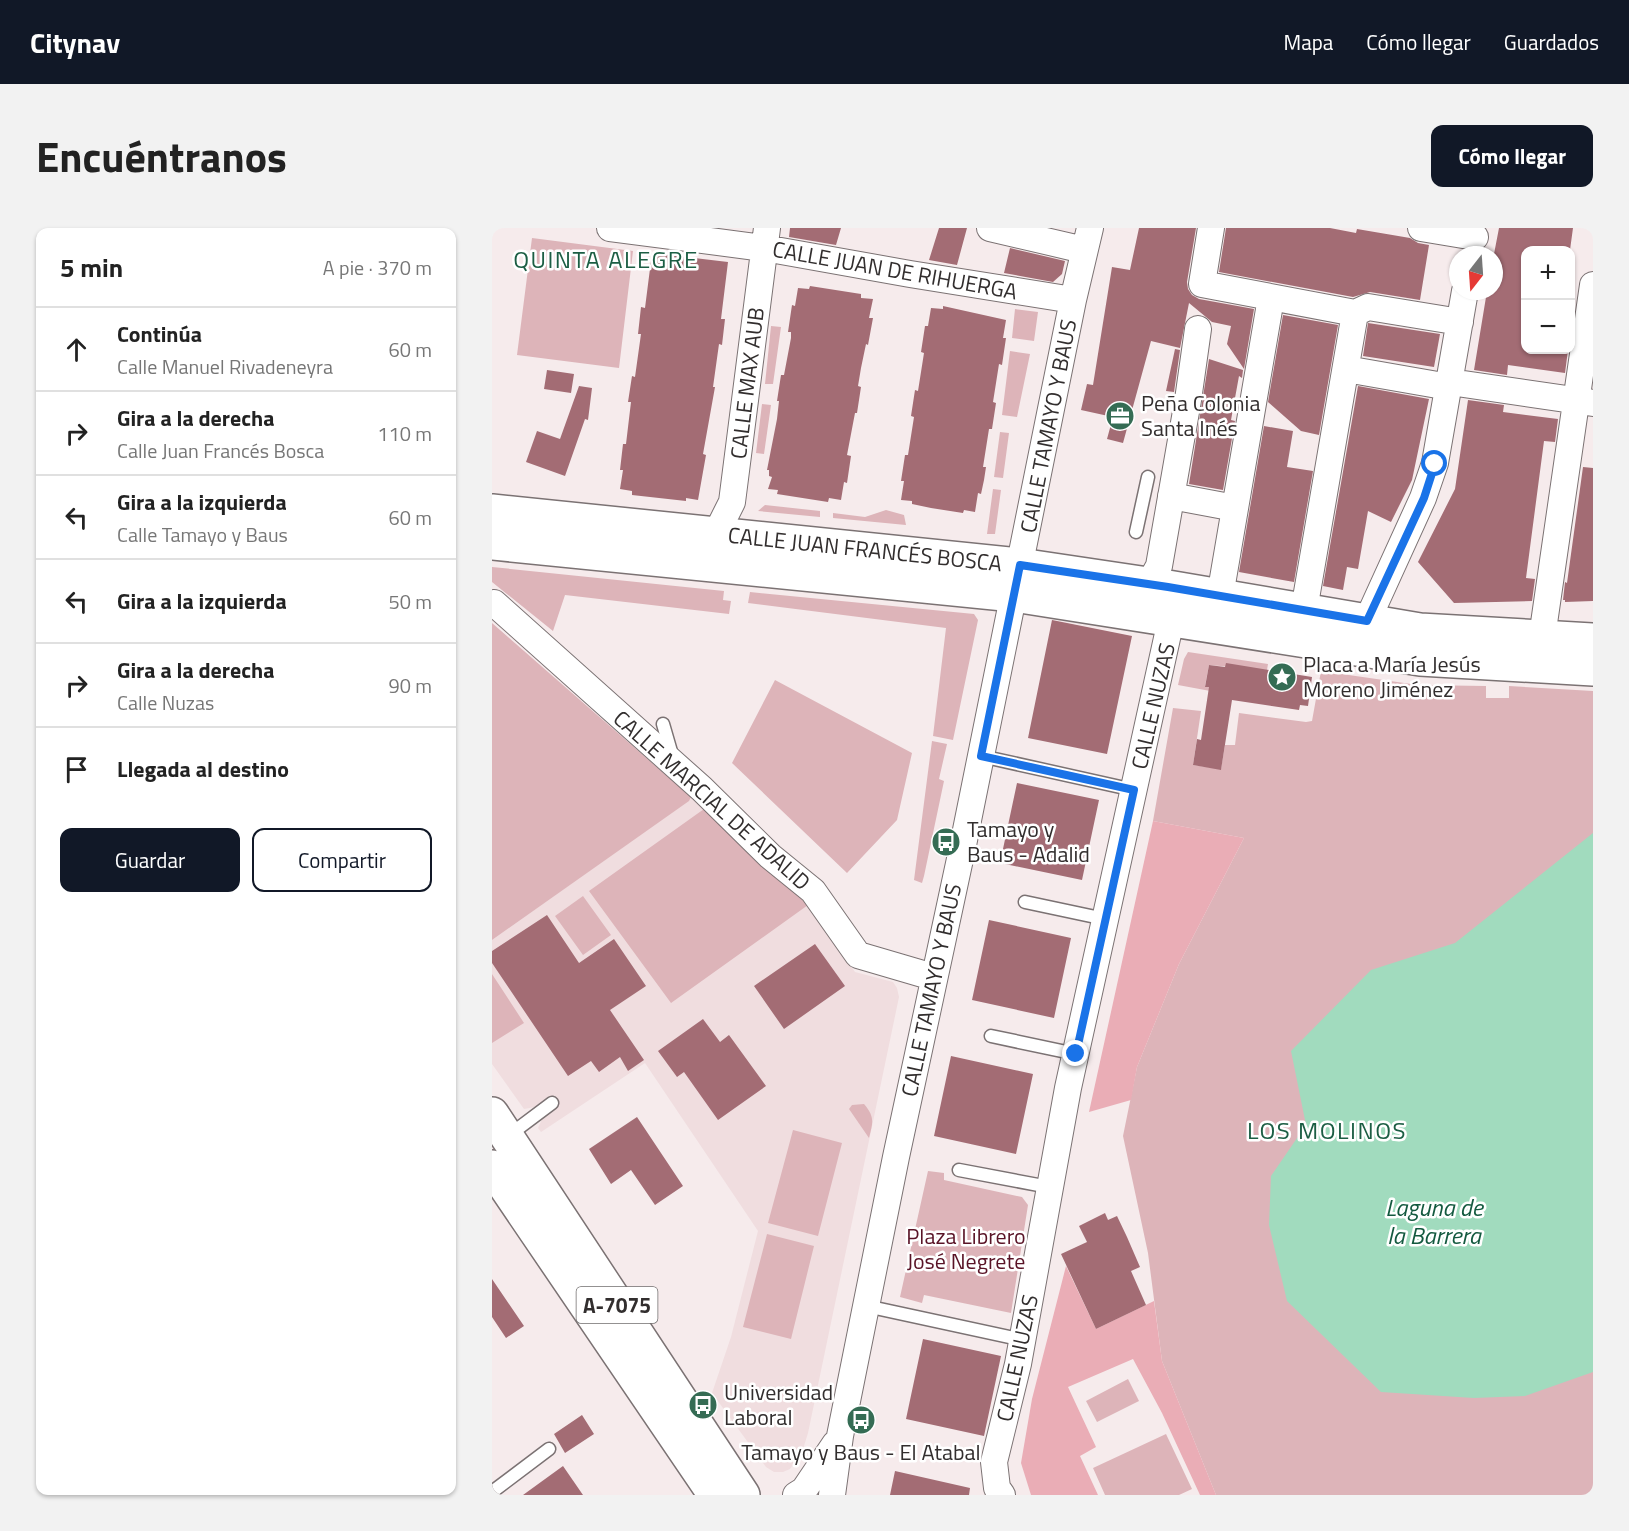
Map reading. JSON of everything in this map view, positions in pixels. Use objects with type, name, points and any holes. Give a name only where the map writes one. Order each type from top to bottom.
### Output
[{"type":"main road","name":"CALLE JUAN FRANCÉS BOSCA","points":[[492,511],[716,534],[1017,580],[1171,620],[1420,659],[1593,669]]},
{"type":"main road","name":"CALLE JUAN FRANCÉS BOSCA","points":[[492,543],[1017,580],[1149,584],[1420,630],[1593,640]]},
{"type":"main road","name":"A-7075","points":[[500,1125],[743,1495]]},
{"type":"main road","name":"A-7075","points":[[492,1167],[715,1495]]},
{"type":"street","name":"CALLE JUAN DE RIHUERGA","points":[[610,228],[766,238],[910,274],[1073,300]]},
{"type":"street","points":[[990,228],[1087,239]]},
{"type":"street","points":[[1211,228],[1202,284],[1355,313],[1368,307],[1460,322]]},
{"type":"street","points":[[1421,228],[1474,240]]},
{"type":"street","name":"CALLE MAX AUB","points":[[716,534],[732,502],[766,238]]},
{"type":"street","name":"CALLE TAMAYO Y BAUS","points":[[832,1495],[840,1436],[866,1306],[1087,239]]},
{"type":"street","points":[[1542,637],[1584,402],[1593,285]]},
{"type":"street","points":[[1220,596],[1271,298]]},
{"type":"street","points":[[1367,621],[1424,498],[1435,464],[1464,300]]},
{"type":"street","points":[[1304,610],[1355,313]]},
{"type":"street","points":[[1149,584],[1159,566],[1198,329]]},
{"type":"street","points":[[1346,369],[1584,402]]},
{"type":"street","points":[[1169,507],[1235,508]]},
{"type":"street","name":"CALLE MARCIAL DE ADALID","points":[[494,603],[677,767],[770,856],[813,891],[858,955],[891,958],[933,977]]},
{"type":"street","name":"CALLE NUZAS","points":[[1002,1495],[998,1488],[994,1462],[1023,1340],[1076,1054],[1171,620]]},
{"type":"street","name":"CALLE TAMAYO Y BAUS","points":[[796,1495],[804,1490],[840,1436]]},
{"type":"lane","points":[[1136,532],[1148,477]]},
{"type":"lane","points":[[1141,511],[1169,507]]},
{"type":"lane","points":[[663,724],[677,767]]},
{"type":"lane","points":[[981,756],[1134,790]]},
{"type":"lane","points":[[1025,902],[1105,919]]},
{"type":"lane","points":[[991,1036],[1076,1054]]},
{"type":"lane","points":[[500,1125],[552,1103]]},
{"type":"lane","points":[[959,1170],[1050,1187]]},
{"type":"lane","points":[[866,1306],[1023,1340]]},
{"type":"lane","points":[[492,1492],[549,1449]]},
{"type":"shaded area","points":[[691,797],[808,905],[855,972],[893,982],[899,997],[808,1433],[797,1459],[790,1469],[783,1472],[774,1472],[766,1467],[712,1393],[731,1337],[758,1231],[645,1063],[541,1132],[538,1128],[543,1117],[535,1107],[524,1109],[492,1064],[492,940]]},
{"type":"shaded area","points":[[1153,821],[1244,838],[1179,964],[1137,1067],[1131,1100],[1089,1112]]},
{"type":"shaded area","points":[[1066,1266],[1096,1329],[1154,1301],[1162,1361],[1216,1495],[1200,1495],[1162,1413],[1133,1359],[1068,1387],[1096,1447],[1080,1456],[1098,1495],[1031,1495],[1021,1463],[1032,1399]]},
{"type":"green space","points":[[532,238],[633,251],[619,368],[517,355]]},
{"type":"green space","points":[[1015,309],[1038,312],[1034,341],[1012,338]]},
{"type":"green space","points":[[771,326],[781,327],[773,384],[765,384]]},
{"type":"green space","points":[[1010,351],[1030,354],[1017,417],[1002,415]]},
{"type":"green space","points":[[762,404],[771,405],[764,454],[756,453]]},
{"type":"green space","points":[[1000,432],[1009,433],[1003,478],[994,477]]},
{"type":"green space","points":[[993,489],[1001,490],[995,534],[987,534]]},
{"type":"green space","points":[[765,505],[820,511],[820,517],[758,511]]},
{"type":"green space","points":[[886,510],[904,515],[906,525],[833,518],[833,513],[865,517]]},
{"type":"green space","points":[[492,567],[724,591],[723,600],[731,601],[729,614],[565,595],[553,631],[492,582]]},
{"type":"green space","points":[[750,592],[974,614],[978,620],[953,740],[933,736],[946,628],[748,603]]},
{"type":"green space","points":[[492,623],[691,797],[689,801],[492,940]]},
{"type":"green space","points":[[1188,652],[1268,664],[1267,670],[1209,665],[1205,686],[1222,690],[1221,693],[1178,685]]},
{"type":"green space","points":[[1321,671],[1418,685],[1486,686],[1486,698],[1509,698],[1509,686],[1593,691],[1593,1495],[1216,1495],[1162,1361],[1148,1253],[1123,1136],[1137,1067],[1179,964],[1244,838],[1153,821],[1173,708],[1201,711],[1193,765],[1221,769],[1225,745],[1235,745],[1239,713],[1312,721]]},
{"type":"green space","points":[[775,680],[912,753],[897,820],[847,873],[732,763]]},
{"type":"green space","points":[[932,741],[947,744],[939,779],[944,781],[922,883],[914,880]]},
{"type":"green space","points":[[704,809],[808,905],[671,1003],[589,891]]},
{"type":"green space","points":[[583,896],[611,935],[583,955],[555,916]]},
{"type":"green space","points":[[492,974],[524,1023],[492,1043]]},
{"type":"green space","points":[[864,1104],[872,1120],[869,1138],[849,1109],[852,1105]]},
{"type":"green space","points":[[793,1130],[842,1143],[818,1236],[768,1223]]},
{"type":"green space","name":"Plaza Librero José Negrete","points":[[928,1171],[944,1173],[944,1180],[1022,1197],[1028,1205],[1011,1313],[924,1295],[922,1303],[900,1297]]},
{"type":"green space","points":[[767,1234],[814,1246],[791,1339],[743,1327]]},
{"type":"green space","points":[[1128,1379],[1139,1401],[1097,1422],[1086,1401]]},
{"type":"green space","points":[[1166,1434],[1192,1489],[1179,1495],[1105,1495],[1093,1468]]},
{"type":"water","name":"Laguna de la Barrera","points":[[1593,833],[1593,1372],[1525,1396],[1474,1398],[1381,1392],[1287,1301],[1269,1225],[1271,1176],[1306,1125],[1291,1051],[1371,970],[1455,943]]},
{"type":"building","points":[[790,228],[841,228],[836,245],[789,237]]},
{"type":"building","points":[[939,228],[967,228],[957,265],[929,260]]},
{"type":"building","points":[[1139,228],[1196,228],[1187,282],[1192,295],[1199,299],[1254,309],[1244,369],[1227,344],[1231,326],[1212,322],[1189,303],[1180,348],[1151,341],[1123,443],[1107,439],[1113,417],[1081,410],[1087,384],[1093,385],[1112,267],[1130,270]]},
{"type":"building","points":[[1226,228],[1330,228],[1356,233],[1357,229],[1410,238],[1418,243],[1429,245],[1420,300],[1370,292],[1353,297],[1219,272]]},
{"type":"building","points":[[1499,228],[1573,228],[1571,246],[1521,246],[1521,354],[1567,354],[1565,373],[1508,365],[1507,375],[1474,370],[1486,300],[1503,300],[1503,246],[1496,246]]},
{"type":"building","points":[[1010,248],[1065,261],[1062,274],[1053,282],[1004,273]]},
{"type":"building","points":[[652,253],[728,262],[721,319],[725,319],[722,345],[719,344],[713,387],[715,387],[703,454],[706,455],[698,500],[686,498],[686,501],[632,495],[632,491],[620,489],[623,444],[626,444],[631,402],[628,402],[632,376],[635,377],[641,334],[638,334],[641,307],[645,308]]},
{"type":"building","points":[[810,286],[861,294],[861,298],[873,299],[869,318],[873,318],[861,368],[857,413],[855,413],[847,455],[851,456],[847,483],[844,482],[841,500],[829,498],[828,502],[777,494],[778,490],[768,489],[772,477],[769,476],[769,470],[767,470],[777,419],[781,375],[784,375],[791,338],[791,332],[788,332],[792,305],[795,306],[798,288],[809,289]]},
{"type":"building","points":[[943,306],[1006,320],[1002,365],[999,364],[993,402],[996,403],[992,429],[989,429],[983,467],[986,467],[984,480],[981,494],[978,493],[975,512],[964,510],[963,513],[931,508],[912,504],[912,501],[901,500],[905,455],[908,455],[914,417],[911,416],[915,390],[918,391],[924,353],[921,352],[925,326],[928,326],[931,308],[943,309]]},
{"type":"building","points":[[1283,315],[1338,325],[1319,435],[1301,431],[1268,402]]},
{"type":"building","points":[[1368,323],[1440,334],[1434,367],[1363,356]]},
{"type":"building","points":[[1175,349],[1180,350],[1174,392],[1166,391]]},
{"type":"building","points":[[1209,359],[1243,370],[1242,378],[1239,376],[1231,420],[1235,421],[1223,490],[1189,484]]},
{"type":"building","points":[[547,370],[574,374],[571,393],[544,389]]},
{"type":"building","points":[[579,386],[592,388],[588,420],[585,419],[565,476],[526,462],[537,431],[560,439]]},
{"type":"building","points":[[1358,386],[1429,399],[1412,480],[1391,522],[1368,511],[1358,569],[1347,567],[1343,590],[1323,586]]},
{"type":"building","points":[[1468,400],[1504,405],[1503,412],[1558,419],[1555,442],[1544,441],[1526,578],[1535,579],[1532,601],[1454,603],[1418,562],[1455,489]]},
{"type":"building","points":[[1264,426],[1293,431],[1287,467],[1313,471],[1294,582],[1239,572]]},
{"type":"building","points":[[1583,467],[1593,468],[1593,601],[1565,602],[1563,600],[1565,582],[1567,583]]},
{"type":"building","points":[[1052,620],[1132,636],[1107,754],[1028,738]]},
{"type":"building","points":[[1226,663],[1312,677],[1308,706],[1300,705],[1299,710],[1232,700],[1221,770],[1193,765],[1197,739],[1201,740],[1209,687],[1205,687],[1209,665],[1225,667]]},
{"type":"building","points":[[1017,783],[1099,800],[1082,880],[1000,863]]},
{"type":"building","points":[[547,915],[579,963],[614,939],[646,986],[610,1010],[644,1060],[628,1071],[620,1057],[599,1072],[591,1061],[568,1076],[492,963],[492,951]]},
{"type":"building","points":[[989,920],[1071,938],[1054,1018],[972,1000]]},
{"type":"building","points":[[815,944],[845,986],[784,1029],[754,986]]},
{"type":"building","points":[[703,1019],[720,1042],[729,1035],[766,1086],[718,1120],[684,1072],[677,1077],[658,1051]]},
{"type":"building","points":[[951,1056],[1033,1074],[1016,1154],[934,1136]]},
{"type":"building","points":[[637,1117],[683,1186],[655,1205],[631,1170],[611,1184],[589,1149]]},
{"type":"building","points":[[1105,1213],[1108,1220],[1117,1216],[1127,1237],[1140,1267],[1131,1271],[1146,1305],[1096,1329],[1061,1254],[1087,1242],[1079,1226]]},
{"type":"building","points":[[492,1279],[524,1326],[506,1338],[492,1317]]},
{"type":"building","points":[[923,1339],[1001,1356],[984,1436],[906,1419]]},
{"type":"building","points":[[582,1415],[594,1434],[565,1453],[554,1434]]},
{"type":"building","points":[[563,1466],[583,1495],[523,1495]]},
{"type":"building","points":[[895,1471],[970,1488],[969,1495],[890,1495]]},
{"type":"place","name":"Peña Colonia Santa Inés","points":[[1120,416]]},
{"type":"place","name":"Placa a María Jesús Moreno Jiménez","points":[[1282,677]]},
{"type":"place","name":"Tamayo y Baus - Adalid","points":[[946,842]]},
{"type":"place","name":"Universidad Laboral","points":[[703,1405]]},
{"type":"place","name":"Tamayo y Baus - El Atabal","points":[[861,1420]]},
{"type":"district","name":"QUINTA ALEGRE","points":[[606,259]]},
{"type":"district","name":"LOS MOLINOS","points":[[1327,1130]]},
{"type":"route","points":[[1076,1054],[1134,790],[981,756],[1020,565],[1168,587],[1367,621],[1424,498],[1435,464]]}]
